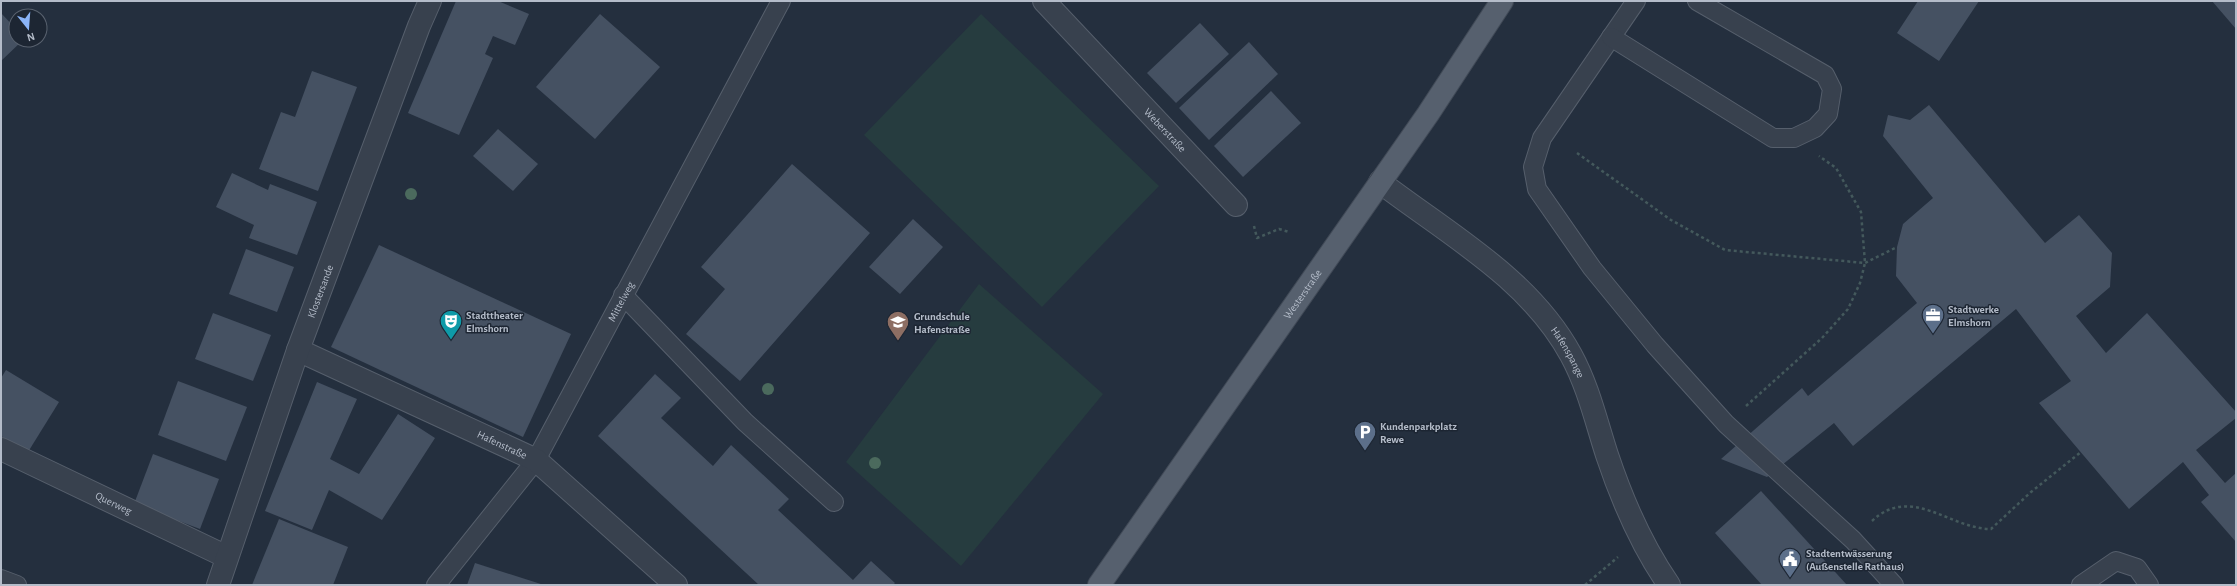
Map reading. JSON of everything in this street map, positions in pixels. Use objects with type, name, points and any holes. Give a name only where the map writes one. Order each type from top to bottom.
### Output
[{"type":"main road","name":"Westerstraße","points":[[1099,585],[1428,114],[1502,1]]},
{"type":"street","name":"Klostersande","points":[[218,585],[298,350],[419,26],[430,1]]},
{"type":"street","name":"Weberstraße","points":[[1044,1],[1236,205]]},
{"type":"street","name":"Hafenspange","points":[[1380,182],[1466,243],[1505,276],[1536,307],[1558,333],[1585,386],[1626,506],[1659,570],[1669,585]]},
{"type":"street","name":"Hafenstraße","points":[[298,350],[536,460],[676,585]]},
{"type":"street","name":"Querweg","points":[[1,449],[227,557]]},
{"type":"lane","name":"Mittelweg","points":[[436,585],[536,460],[781,1]]},
{"type":"lane","points":[[1636,1],[1542,138],[1533,167],[1537,189],[1592,268],[1655,345],[1726,424],[1853,540],[1894,585]]},
{"type":"lane","points":[[1611,37],[1773,138],[1794,138],[1815,128],[1828,114],[1832,89],[1825,74],[1697,1]]},
{"type":"lane","points":[[623,295],[745,422],[834,502]]},
{"type":"lane","points":[[2081,585],[2116,561],[2137,568],[2149,585]]},
{"type":"lane","points":[[1,579],[17,585]]},
{"type":"path","points":[[1726,424],[1822,338],[1848,309],[1860,283],[1865,263],[1861,212],[1836,168],[1794,138]]},
{"type":"path","points":[[1577,153],[1672,220],[1726,250],[1865,263],[1897,247]]},
{"type":"path","points":[[1236,205],[1254,225],[1257,238],[1279,229],[1289,232]]},
{"type":"path","points":[[1853,540],[1879,515],[1901,506],[1923,508],[1979,529],[1991,529],[2031,492],[2081,452]]},
{"type":"path","points":[[1585,585],[1619,555]]},
{"type":"green space","points":[[981,14],[1159,186],[1042,307],[864,135]]},
{"type":"green space","points":[[979,284],[1103,394],[961,566],[846,462]]},
{"type":"building","points":[[456,1],[498,1],[529,14],[515,45],[493,36],[485,54],[493,58],[459,135],[408,113]]},
{"type":"building","points":[[1918,1],[1979,1],[1939,61],[1897,33]]},
{"type":"building","points":[[2212,1],[2236,1],[2236,29]]},
{"type":"building","points":[[1,13],[8,20],[8,48],[15,48],[1,61]]},
{"type":"building","points":[[600,14],[660,67],[595,139],[536,87]]},
{"type":"building","points":[[1200,23],[1229,54],[1176,103],[1147,73]]},
{"type":"building","points":[[1249,42],[1278,74],[1209,140],[1179,108]]},
{"type":"building","points":[[312,71],[357,87],[318,191],[259,169],[281,112],[295,117]]},
{"type":"building","points":[[1271,91],[1301,123],[1243,177],[1214,146]]},
{"type":"building","name":"Stadtwerke Elmshorn","points":[[1929,105],[2045,243],[2079,215],[2112,253],[2110,287],[2076,316],[2106,353],[2147,313],[2236,412],[2236,418],[2196,450],[2225,483],[2236,473],[2236,542],[2201,502],[2209,495],[2183,462],[2129,509],[2039,403],[2071,381],[2016,309],[1853,446],[1834,423],[1767,477],[1721,459],[1802,388],[1808,396],[1917,303],[1896,276],[1897,247],[1903,224],[1933,198],[1883,136],[1888,115],[1910,120]]},
{"type":"building","points":[[498,129],[538,164],[513,191],[473,156]]},
{"type":"building","points":[[792,164],[870,233],[740,381],[686,334],[725,289],[701,267]]},
{"type":"building","points":[[232,173],[268,190],[270,184],[317,202],[297,255],[249,238],[254,225],[216,207]]},
{"type":"building","points":[[913,219],[943,247],[900,294],[869,267]]},
{"type":"building","name":"Stadttheater Elmshorn","points":[[379,245],[571,334],[523,437],[331,347]]},
{"type":"building","points":[[246,249],[294,267],[277,312],[229,294]]},
{"type":"building","points":[[213,313],[271,335],[253,381],[195,359]]},
{"type":"building","points":[[6,370],[59,402],[28,452],[1,436],[1,378]]},
{"type":"building","points":[[655,374],[681,398],[661,418],[713,466],[731,445],[789,499],[778,510],[853,580],[871,561],[895,583],[893,585],[759,585],[598,436]]},
{"type":"building","points":[[178,381],[247,407],[226,461],[158,435]]},
{"type":"building","points":[[317,382],[357,399],[330,459],[359,474],[398,414],[435,438],[382,520],[329,490],[312,530],[265,511]]},
{"type":"building","points":[[153,454],[219,479],[200,529],[134,504]]},
{"type":"building","points":[[1761,491],[1847,585],[1762,585],[1715,533]]},
{"type":"building","points":[[279,519],[348,547],[333,585],[252,585]]},
{"type":"building","points":[[475,563],[544,585],[467,585]]},
{"type":"place","name":"Stadtwerke Elmshorn","points":[[1933,334]]},
{"type":"place","name":"Stadttheater Elmshorn","points":[[451,340]]},
{"type":"place","name":"Grundschule Hafenstraße","points":[[898,342]]},
{"type":"place","name":"Kundenparkplatz Rewe","points":[[1365,452]]},
{"type":"place","name":"Stadtentwässerung (Außenstelle Rathaus)","points":[[1790,578]]}]
